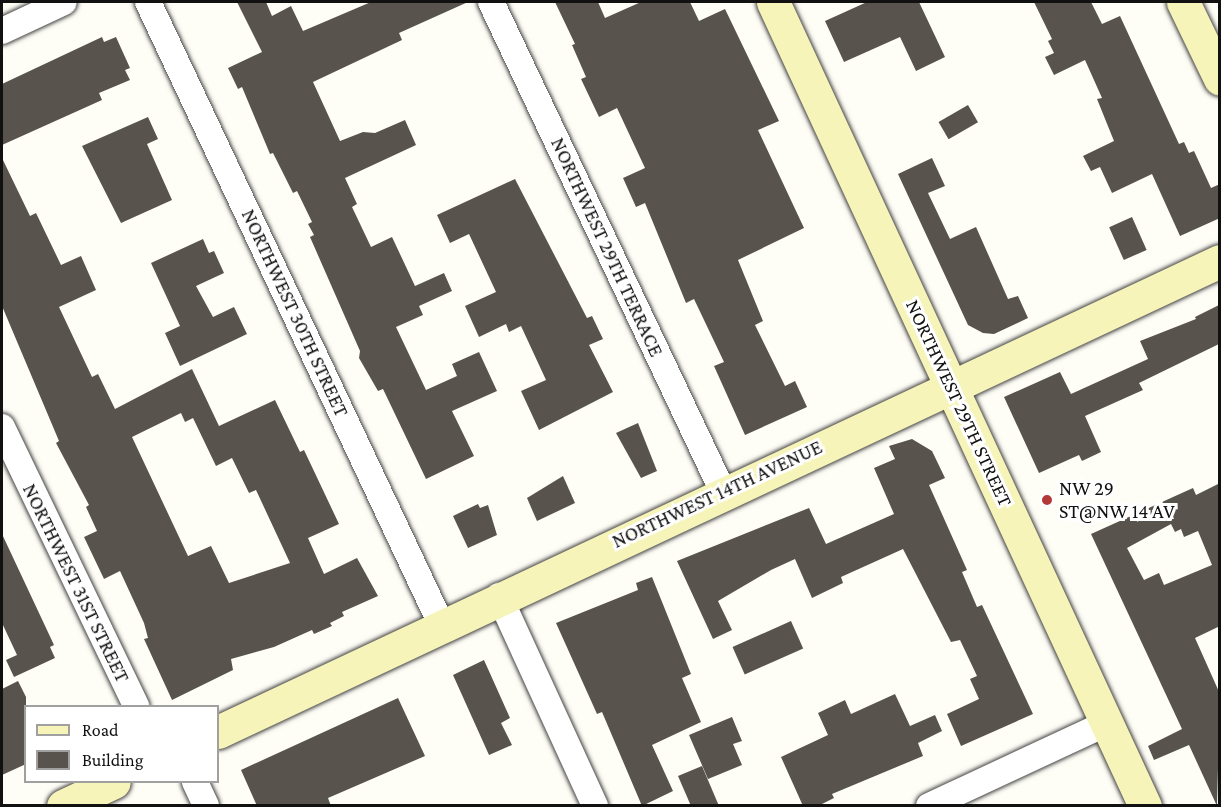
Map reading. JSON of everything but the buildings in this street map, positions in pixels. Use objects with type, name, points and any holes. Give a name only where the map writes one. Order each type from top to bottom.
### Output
[{"type":"street","points":[[2,31],[64,2]]},
{"type":"street","name":"NORTHWEST 30TH STREET","points":[[148,2],[441,624]]},
{"type":"street","name":"NORTHWEST 29TH TERRACE","points":[[491,2],[723,492]]},
{"type":"street","name":"NORTHWEST 29TH STREET","points":[[773,2],[1145,806]]},
{"type":"street","points":[[1183,2],[1220,79]]},
{"type":"street","name":"NORTHWEST 14TH AVENUE","points":[[219,732],[441,624],[1220,261]]},
{"type":"street","name":"NORTHWEST 31ST STREET","points":[[2,427],[136,705]]},
{"type":"street","points":[[499,597],[595,806]]},
{"type":"street","points":[[929,806],[1107,723]]},
{"type":"street","points":[[63,806],[112,783]]},
{"type":"street","points":[[195,783],[206,806]]},
{"type":"place","name":"NW 29 ST@NW 14 AV","points":[[1047,500]]}]
